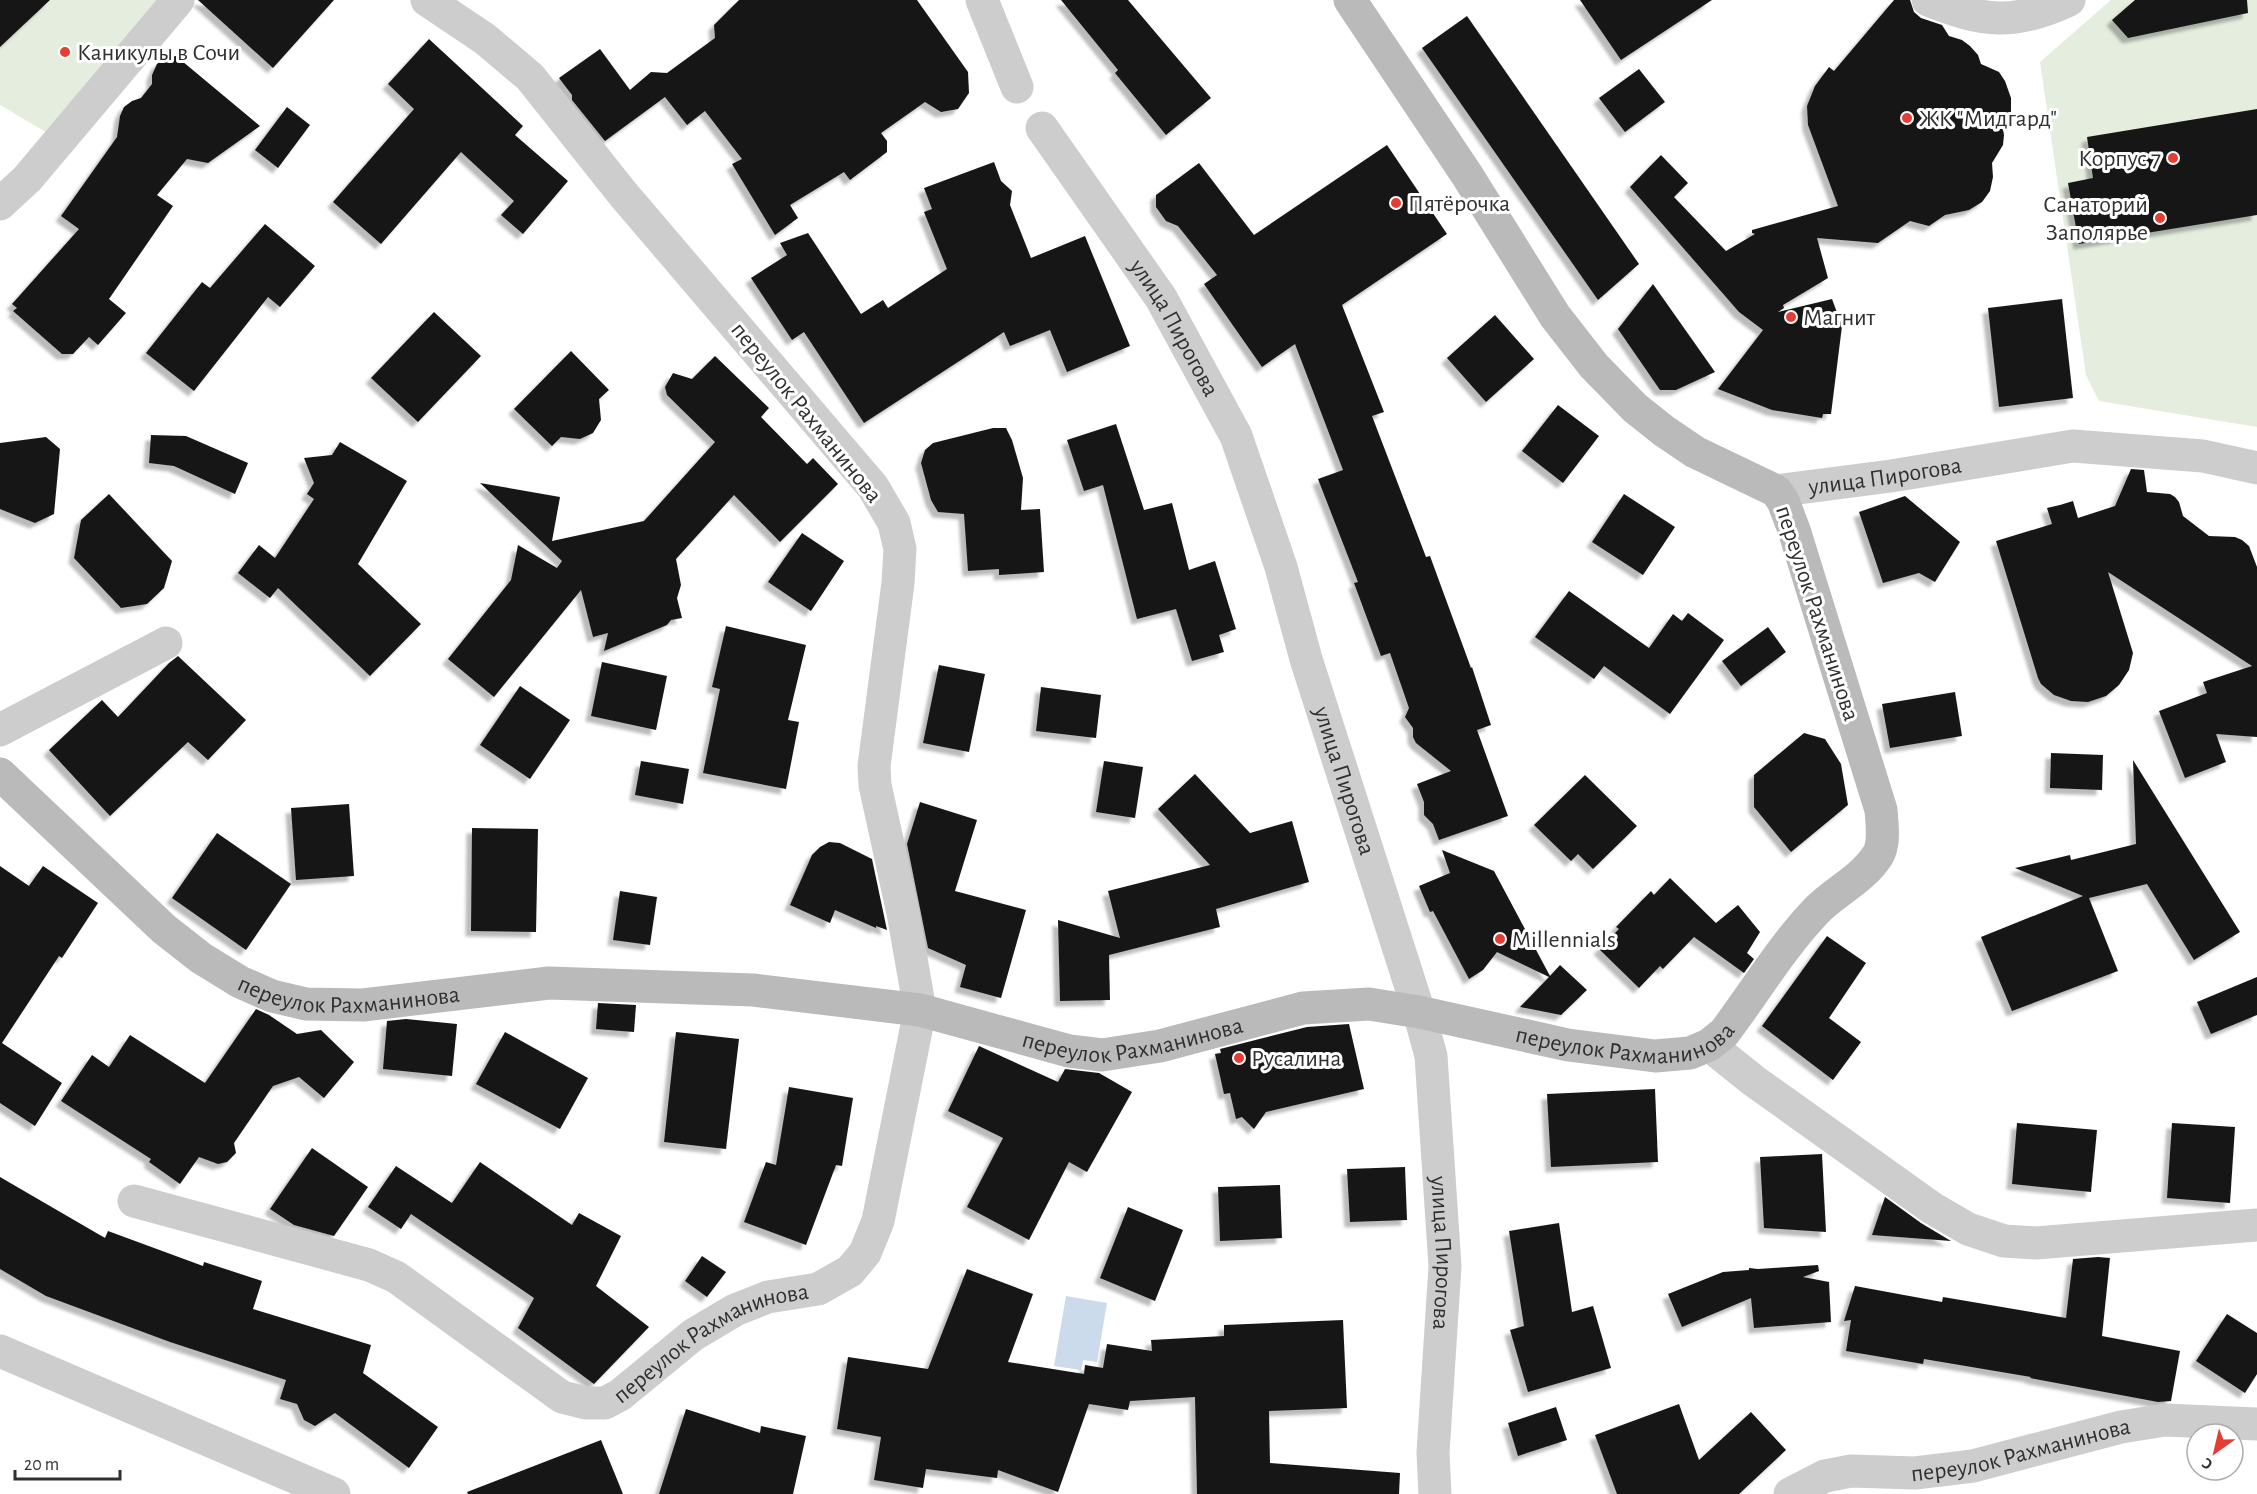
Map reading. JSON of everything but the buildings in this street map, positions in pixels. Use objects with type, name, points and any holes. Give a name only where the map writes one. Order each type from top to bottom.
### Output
[{"type":"street","points":[[0,204],[27,179],[178,0]]},
{"type":"street","name":"переулок Рахманинова","points":[[134,1201],[369,1265],[396,1277],[562,1397],[586,1403],[605,1403],[620,1395],[693,1335],[735,1310],[768,1297],[818,1289],[850,1271],[865,1253],[878,1221],[920,1010],[903,913],[878,802],[874,766],[900,549],[894,523],[873,487],[623,194],[530,77],[485,39],[427,0]]},
{"type":"street","points":[[982,0],[1017,87]]},
{"type":"street","name":"улица Пирогова","points":[[1350,0],[1467,175],[1555,316],[1594,366],[1635,408],[1695,452],[1776,491],[1891,476],[2073,446],[2203,456],[2257,468]]},
{"type":"street","points":[[1928,0],[1975,16],[2010,19],[2043,12],[2068,0]]},
{"type":"street","name":"улица Пирогова","points":[[1042,128],[1161,298],[1236,436],[1281,567],[1306,659],[1419,1012],[1431,1056],[1445,1266],[1433,1453],[1435,1494]]},
{"type":"street","name":"переулок Рахманинова","points":[[0,774],[164,929],[201,958],[240,982],[272,996],[306,1004],[363,1005],[549,983],[753,990],[920,1010],[1069,1051],[1102,1055],[1160,1046],[1303,1008],[1369,1004],[1419,1012],[1568,1045],[1656,1056],[1690,1053],[1709,1045],[1724,1033],[1792,938],[1818,909],[1866,871],[1880,853],[1883,832],[1881,810],[1803,556],[1783,501],[1776,491]]},
{"type":"street","points":[[0,730],[166,643]]},
{"type":"street","points":[[1709,1045],[1754,1081],[1932,1208],[1968,1229],[2004,1241],[2036,1243],[2257,1225]]},
{"type":"street","points":[[0,1351],[334,1494]]},
{"type":"street","name":"переулок Рахманинова","points":[[1790,1494],[1825,1476],[1851,1471],[1915,1473],[1973,1466],[2121,1427],[2165,1420],[2257,1424]]},
{"type":"green space","name":"Каникулы в Сочи","points":[[0,0],[175,0],[56,138],[0,105]]},
{"type":"green space","name":"Санаторий Заполярье","points":[[2111,0],[2257,0],[2257,427],[2099,401],[2086,375],[2040,62]]},
{"type":"water","points":[[1066,1296],[1107,1303],[1097,1362],[1083,1360],[1081,1370],[1054,1366]]},
{"type":"place","name":"Каникулы в Сочи","points":[[65,52]]},
{"type":"place","name":"ЖК \"Мидгард\"","points":[[1907,118]]},
{"type":"place","name":"Корпус 7","points":[[2173,158]]},
{"type":"place","name":"Пятёрочка","points":[[1396,203]]},
{"type":"place","name":"Санаторий Заполярье","points":[[2160,218]]},
{"type":"place","name":"Магнит","points":[[1791,317]]},
{"type":"place","name":"Millennials","points":[[1500,939]]},
{"type":"place","name":"Русалина","points":[[1239,1058]]}]
